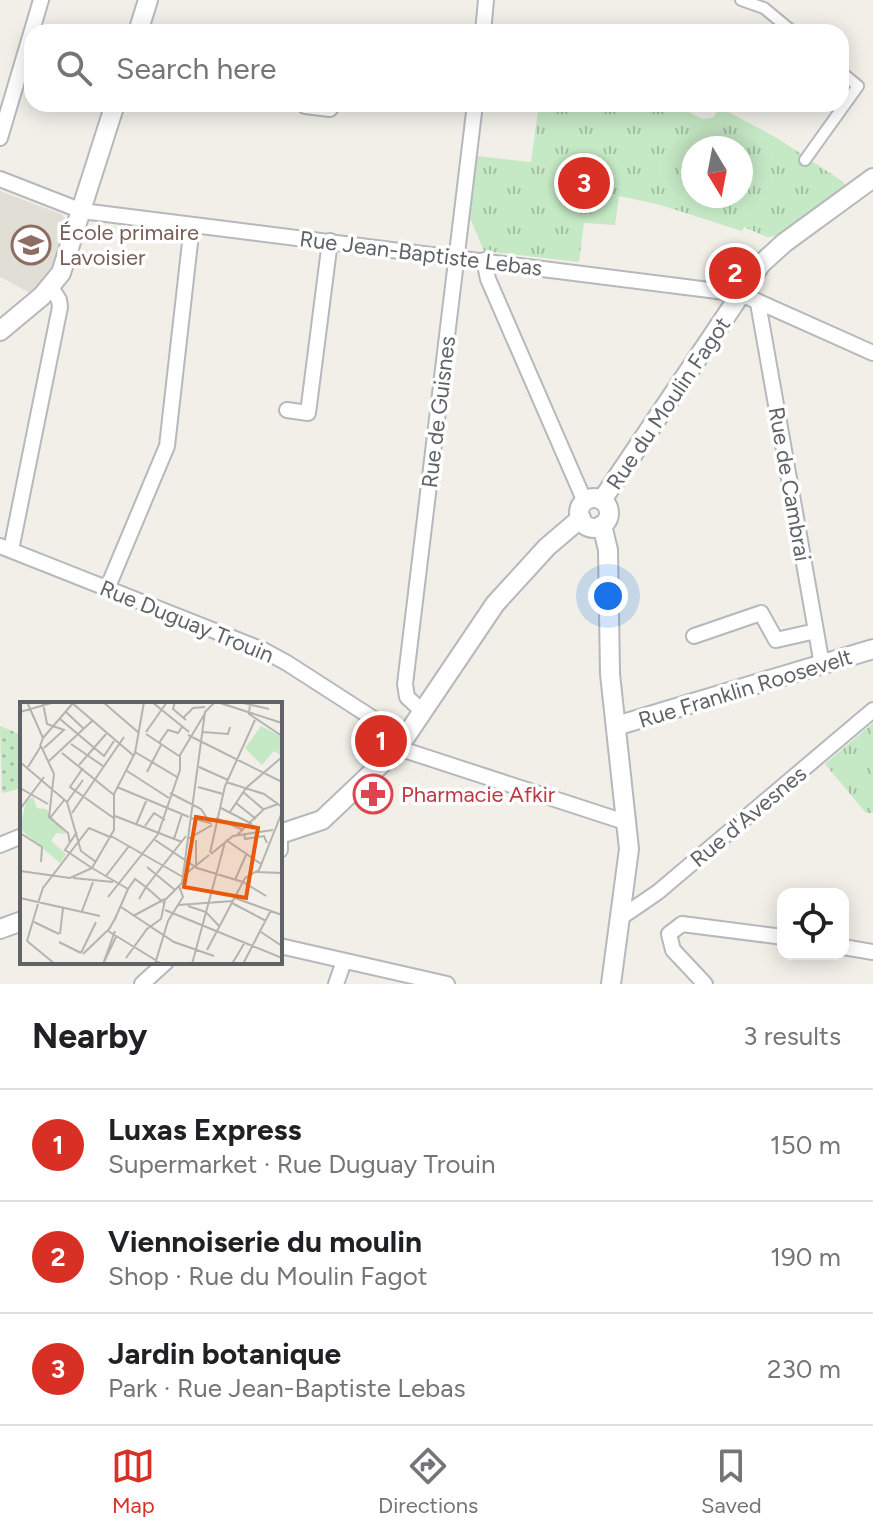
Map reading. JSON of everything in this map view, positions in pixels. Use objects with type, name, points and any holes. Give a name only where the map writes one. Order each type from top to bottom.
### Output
[{"type":"street","points":[[34,24],[41,0]]},
{"type":"street","points":[[140,24],[148,0]]},
{"type":"street","points":[[484,24],[486,0]]},
{"type":"street","points":[[741,0],[764,8],[783,24]]},
{"type":"street","points":[[0,138],[24,57]]},
{"type":"street","points":[[849,79],[858,86],[849,99]]},
{"type":"street","points":[[0,331],[51,287],[61,273],[113,112]]},
{"type":"street","name":"Rue de Guisnes","points":[[423,712],[407,697],[405,684],[474,112]]},
{"type":"street","points":[[805,160],[839,112]]},
{"type":"street","name":"Rue du Moulin Fagot","points":[[282,836],[322,820],[402,744],[495,604],[589,507],[750,298],[761,264],[775,249],[873,178]]},
{"type":"street","name":"Rue Jean-Baptiste Lebas","points":[[0,179],[82,211],[484,260],[750,298],[873,353]]},
{"type":"street","points":[[107,589],[167,446],[192,225]]},
{"type":"street","points":[[287,410],[308,413],[330,241]]},
{"type":"street","points":[[484,260],[488,279],[589,507],[590,527],[602,525],[608,550],[610,674],[628,823],[629,858],[611,984]]},
{"type":"street","points":[[6,548],[60,307],[57,294],[51,287]]},
{"type":"street","name":"Rue de Cambrai","points":[[750,298],[822,665]]},
{"type":"street","name":"Rue Duguay Trouin","points":[[6,548],[280,659],[402,744],[628,823]]},
{"type":"street","points":[[694,636],[761,613],[776,640],[816,631]]},
{"type":"street","name":"Rue Franklin Roosevelt","points":[[616,726],[873,649]]},
{"type":"street","name":"Rue d'Avesnes","points":[[620,918],[658,892],[873,710]]},
{"type":"street","points":[[0,845],[20,837]]},
{"type":"street","points":[[0,929],[20,922]]},
{"type":"street","points":[[705,984],[670,944],[669,934],[682,924],[777,936]]},
{"type":"street","points":[[282,946],[447,984]]},
{"type":"street","points":[[849,948],[873,952]]},
{"type":"street","points":[[336,984],[344,961]]},
{"type":"street","points":[[142,984],[164,964]]},
{"type":"shaded area","name":"École primaire Lavoisier","points":[[0,191],[61,214],[69,222],[53,267],[32,294],[0,277]]},
{"type":"green space","points":[[538,112],[688,112],[703,119],[714,117],[716,112],[728,112],[777,138],[845,185],[778,236],[767,237],[744,227],[742,231],[657,204],[619,196],[615,225],[584,223],[579,262],[484,251],[470,218],[477,156],[531,162]]},
{"type":"green space","points":[[873,723],[873,813],[866,813],[825,764]]},
{"type":"green space","points":[[0,726],[20,734],[20,788],[2,793]]},
{"type":"place","name":"Jardin botanique","points":[[584,183]]},
{"type":"place","name":"École primaire Lavoisier","points":[[31,245]]},
{"type":"place","name":"Viennoiserie du moulin","points":[[735,273]]},
{"type":"place","name":"Luxas Express","points":[[381,741]]},
{"type":"place","name":"Pharmacie Afkir","points":[[373,794]]}]
